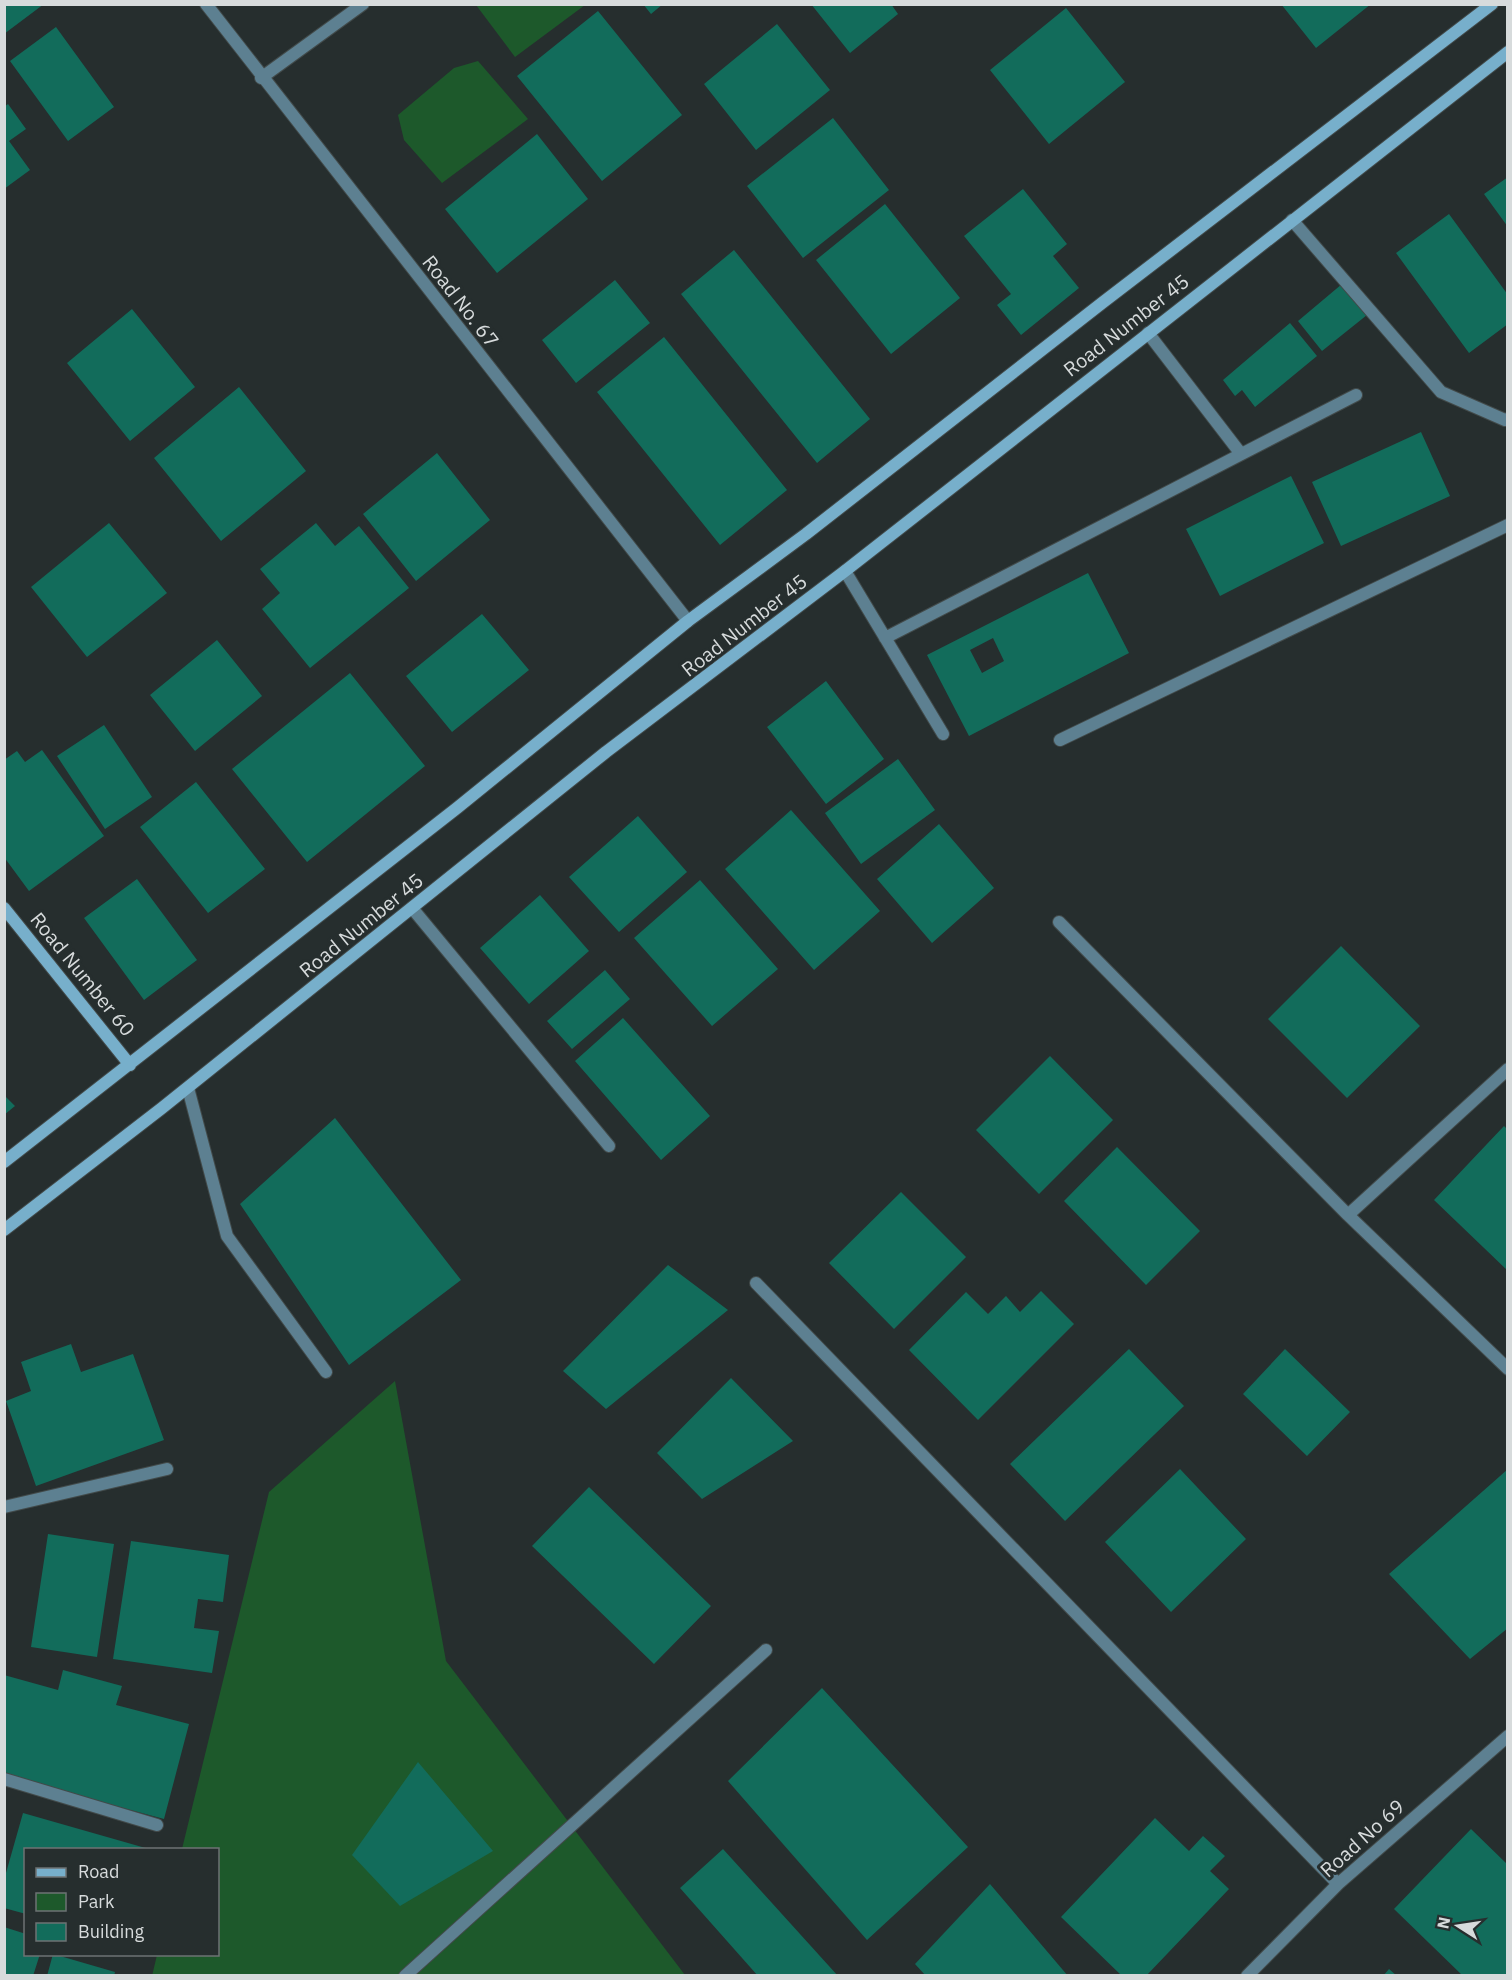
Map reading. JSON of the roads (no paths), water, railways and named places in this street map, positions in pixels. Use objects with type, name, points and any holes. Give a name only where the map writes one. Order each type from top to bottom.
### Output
[{"type":"main road","name":"Road Number 45","points":[[4,1162],[457,808],[688,621],[806,534],[1102,303],[1492,4]]},
{"type":"main road","name":"Road Number 45","points":[[4,1230],[188,1088],[606,752],[845,571],[1508,52]]},
{"type":"main road","name":"Road Number 60","points":[[4,908],[130,1065]]},
{"type":"street","name":"Road No. 67","points":[[206,4],[261,78],[688,621]]},
{"type":"street","points":[[261,78],[363,4]]},
{"type":"street","points":[[1292,220],[1441,392],[1507,421]]},
{"type":"street","points":[[1148,333],[1241,454]]},
{"type":"street","points":[[885,638],[1356,395]]},
{"type":"street","points":[[1060,740],[1508,525]]},
{"type":"street","points":[[845,571],[943,734]]},
{"type":"street","points":[[412,908],[609,1146]]},
{"type":"street","points":[[1059,922],[1348,1215],[1508,1369]]},
{"type":"street","points":[[1348,1215],[1508,1069]]},
{"type":"street","points":[[188,1088],[227,1236],[326,1372]]},
{"type":"street","points":[[756,1283],[1338,1884]]},
{"type":"street","points":[[4,1507],[167,1469]]},
{"type":"street","points":[[405,1976],[766,1650]]},
{"type":"street","name":"Road No 69","points":[[1246,1976],[1338,1884],[1508,1736]]},
{"type":"street","points":[[4,1779],[157,1826]]}]
